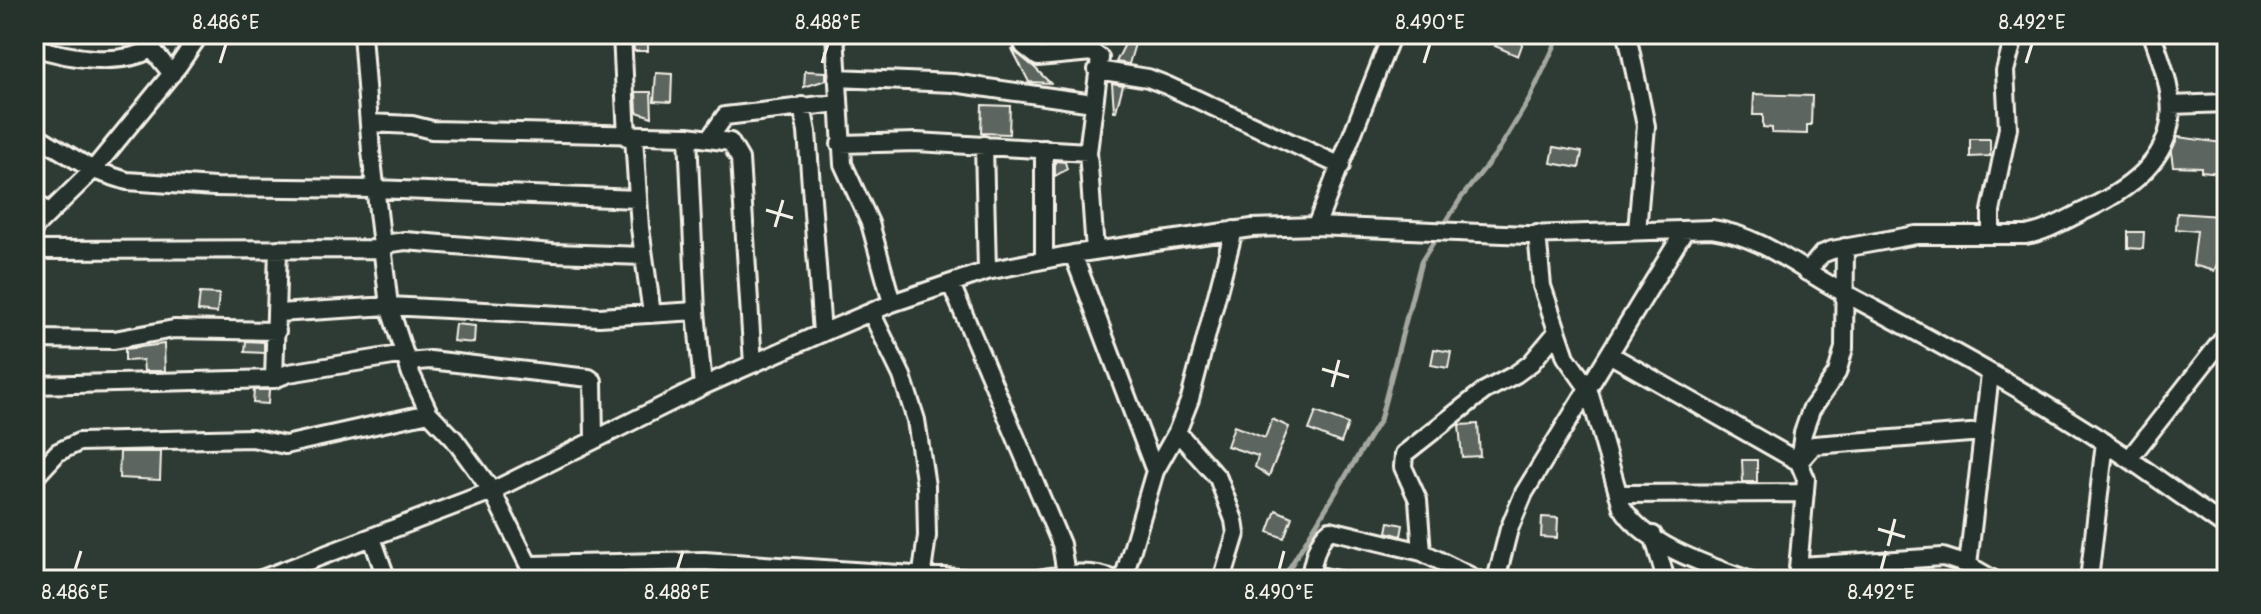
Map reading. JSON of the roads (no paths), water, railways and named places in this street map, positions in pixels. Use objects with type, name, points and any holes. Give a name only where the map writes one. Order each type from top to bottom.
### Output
[{"type":"street","points":[[34,228],[93,170],[172,74],[200,34]]},
{"type":"street","points":[[362,34],[389,306],[429,413],[454,439],[492,491],[533,573],[704,561],[834,575],[989,580]]},
{"type":"street","points":[[622,34],[652,314]]},
{"type":"street","points":[[835,34],[843,164],[870,223],[892,303]]},
{"type":"street","points":[[1019,34],[1024,46],[1038,57],[1092,52],[1100,58],[1088,152],[1095,251]]},
{"type":"street","points":[[1316,226],[1392,34]]},
{"type":"street","points":[[1627,34],[1646,126],[1637,231]]},
{"type":"street","points":[[1991,235],[1991,211],[2008,128],[2005,71],[2015,34],[2033,34]]},
{"type":"street","points":[[1807,272],[1822,254],[1845,247],[1916,235],[2042,232],[2118,195],[2160,155],[2171,105],[2152,34]]},
{"type":"street","points":[[34,47],[72,57],[132,57],[148,42],[172,74]]},
{"type":"street","points":[[1097,70],[1148,78],[1166,85],[1341,166]]},
{"type":"street","points":[[837,78],[953,83],[1093,103]]},
{"type":"street","points":[[709,139],[725,116],[838,103]]},
{"type":"street","points":[[2171,105],[2227,103]]},
{"type":"street","points":[[802,106],[807,132],[822,333]]},
{"type":"street","points":[[369,123],[412,125],[432,130],[688,136],[730,142],[740,159],[753,364]]},
{"type":"street","points":[[34,134],[93,170],[127,181],[152,184],[638,199]]},
{"type":"street","points":[[688,136],[696,311],[703,386]]},
{"type":"street","points":[[840,144],[917,142],[1088,152]]},
{"type":"street","points":[[984,145],[987,271]]},
{"type":"street","points":[[1044,149],[1044,259]]},
{"type":"street","points":[[34,199],[48,214]]},
{"type":"street","points":[[259,580],[492,491],[703,386],[822,333],[892,303],[987,271],[1073,254],[1234,230],[1316,226],[1537,234],[1712,229],[1757,240],[1807,272],[2105,442],[2227,528]]},
{"type":"street","points":[[1123,580],[1155,471],[1177,432],[1190,399],[1234,230]]},
{"type":"street","points":[[1496,580],[1509,529],[1524,493],[1685,230]]},
{"type":"street","points":[[1537,234],[1542,286],[1566,357],[1588,388],[1618,494],[1629,518],[1681,555],[1748,580]]},
{"type":"street","points":[[34,250],[382,249],[391,243],[405,241],[553,253],[644,256]]},
{"type":"street","points":[[1845,247],[1844,348],[1837,373],[1811,410],[1803,433],[1799,462],[1806,479],[1798,573],[1943,557],[1968,565],[1994,580]]},
{"type":"street","points":[[274,379],[278,249]]},
{"type":"street","points":[[1073,254],[1155,471]]},
{"type":"street","points":[[951,284],[1061,544],[1066,574]]},
{"type":"street","points":[[278,313],[389,306],[599,317],[696,311]]},
{"type":"street","points":[[871,312],[902,376],[916,420],[926,486],[927,536],[921,578]]},
{"type":"street","points":[[34,339],[114,340],[174,329],[277,331]]},
{"type":"street","points":[[1422,552],[1418,500],[1403,467],[1404,454],[1484,391],[1531,363],[1557,332]]},
{"type":"street","points":[[2129,459],[2227,334]]},
{"type":"street","points":[[1609,354],[1799,462]]},
{"type":"street","points":[[34,385],[274,379],[289,373],[406,358],[430,360],[589,378],[593,381],[594,440]]},
{"type":"street","points":[[1968,565],[1990,374]]},
{"type":"street","points":[[34,478],[58,452],[79,442],[252,438],[285,445],[429,413]]},
{"type":"street","points":[[1177,432],[1218,478],[1234,520],[1236,534],[1222,580]]},
{"type":"street","points":[[1799,462],[1814,445],[1983,432]]},
{"type":"street","points":[[2089,580],[2105,442]]},
{"type":"street","points":[[1618,494],[1805,493]]},
{"type":"street","points":[[1339,580],[1314,575],[1311,571],[1318,547],[1328,531],[1422,552],[1478,580]]},
{"type":"street","points":[[1653,535],[1667,580]]},
{"type":"street","points":[[372,538],[387,580]]},
{"type":"street","points":[[1667,580],[1681,555]]},
{"type":"street","points":[[1033,580],[1090,573],[1115,580]]},
{"type":"waterway","points":[[1282,580],[1380,420],[1421,262],[1461,198],[1498,151],[1529,100],[1555,45],[1557,34]]}]
